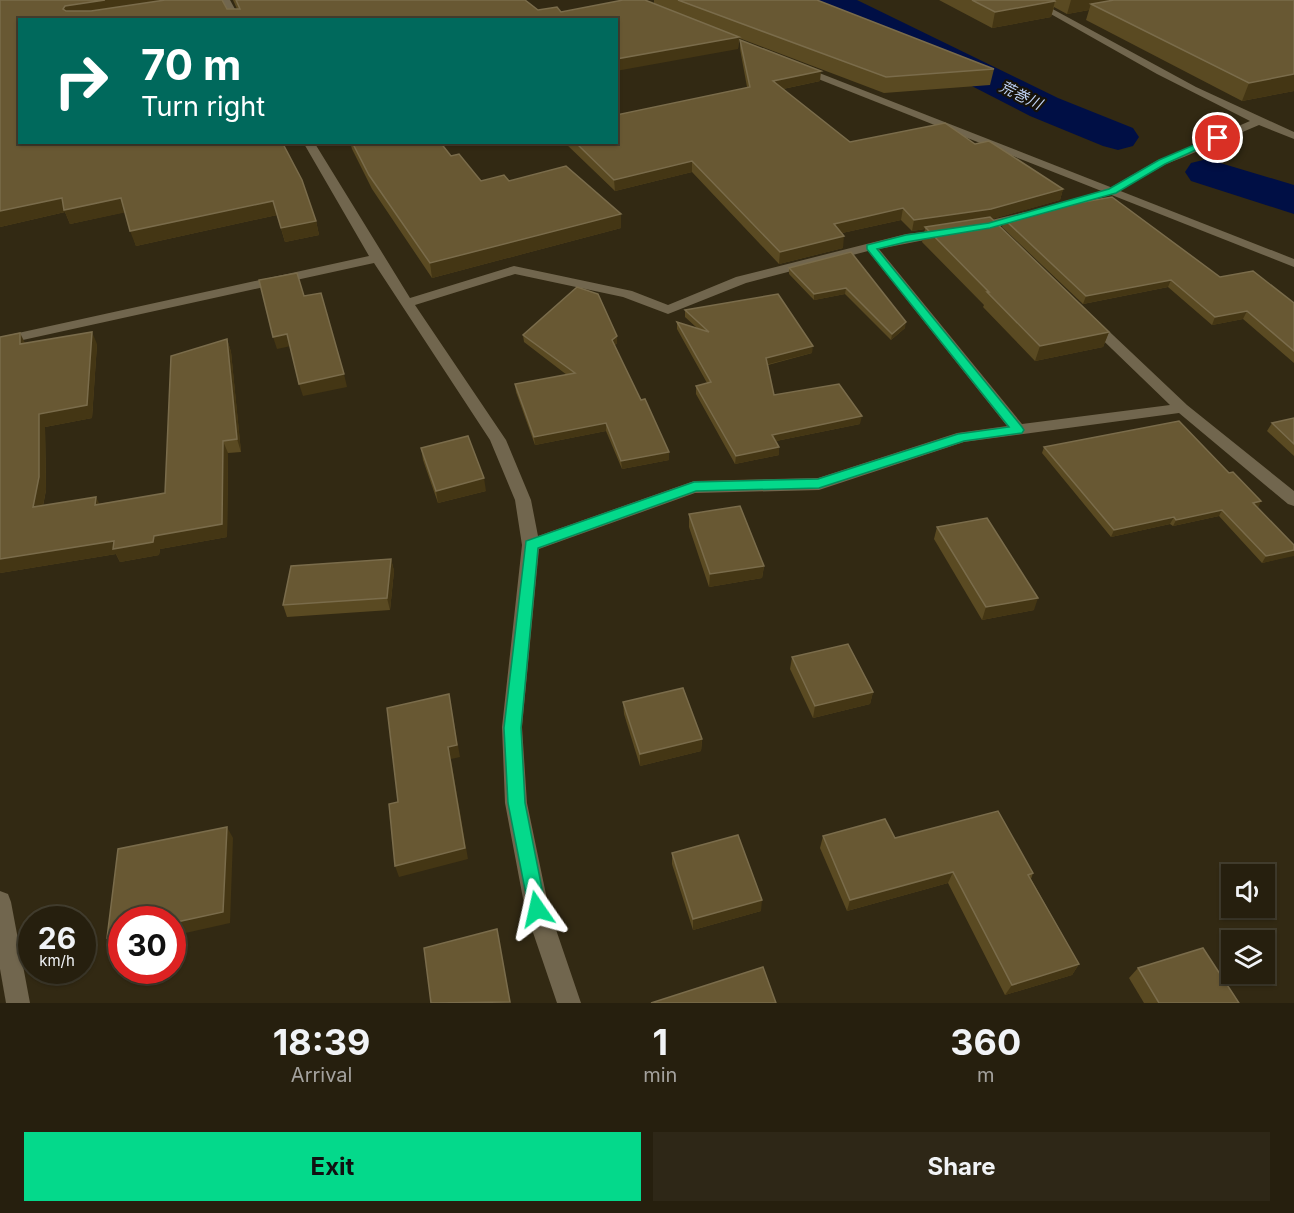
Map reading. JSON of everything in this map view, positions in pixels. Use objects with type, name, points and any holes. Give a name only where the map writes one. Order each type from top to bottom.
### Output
[{"type":"street","points":[[226,0],[236,18]]},
{"type":"street","points":[[1030,0],[1204,96],[1257,122],[1294,136]]},
{"type":"street","points":[[1066,18],[1077,17]]},
{"type":"street","points":[[794,66],[1294,263]]},
{"type":"street","points":[[408,303],[514,270],[627,294],[668,310],[741,280],[906,238],[994,229],[1040,212],[1112,191],[1162,162],[1257,122]]},
{"type":"street","points":[[309,144],[377,258],[498,440],[523,500],[531,545],[512,728],[516,803],[537,909],[569,1003]]},
{"type":"street","points":[[871,247],[1018,430]]},
{"type":"street","points":[[0,341],[377,258]]},
{"type":"street","points":[[1082,313],[1182,408],[1294,500]]},
{"type":"street","points":[[531,545],[694,487],[819,484],[962,437],[1182,408]]},
{"type":"street","points":[[0,902],[18,1003]]},
{"type":"building","points":[[0,0],[105,0],[65,6],[63,9],[91,11],[165,0],[222,0],[227,9],[240,9],[236,0],[525,0],[538,10],[557,7],[561,12],[623,0],[645,0],[739,37],[618,59],[618,18],[18,18],[18,144],[283,144],[302,180],[316,221],[281,228],[273,201],[130,231],[121,198],[64,210],[62,198],[0,211]]},
{"type":"building","points":[[678,0],[817,0],[994,69],[886,77]]},
{"type":"building","points":[[972,0],[1054,0],[1055,1],[995,12]]},
{"type":"building","points":[[1114,0],[1294,0],[1294,74],[1249,83],[1091,4]]},
{"type":"building","points":[[740,40],[821,71],[773,81],[850,142],[945,123],[975,144],[989,141],[1063,189],[991,209],[914,220],[903,208],[834,224],[844,236],[780,252],[692,161],[614,180],[577,144],[618,144],[618,115],[750,87]]},
{"type":"building","points":[[353,144],[442,144],[451,156],[459,154],[481,181],[504,175],[509,181],[566,166],[621,214],[430,263],[369,175]]},
{"type":"building","points":[[1112,197],[1220,277],[1253,271],[1294,303],[1294,351],[1247,311],[1215,317],[1171,280],[1086,296],[1004,219],[1074,200],[1078,203]]},
{"type":"building","points":[[990,217],[1109,332],[1040,346],[925,227]]},
{"type":"building","points":[[851,252],[906,322],[892,334],[846,288],[814,294],[789,268]]},
{"type":"building","points":[[297,273],[304,296],[321,293],[344,374],[299,384],[287,334],[273,337],[259,280]]},
{"type":"building","points":[[577,287],[598,294],[617,336],[612,340],[641,400],[645,399],[669,452],[621,461],[606,423],[534,437],[515,384],[575,373],[523,335]]},
{"type":"building","points":[[778,294],[813,346],[766,358],[774,395],[839,384],[862,416],[772,435],[779,447],[736,456],[696,386],[711,382],[677,322],[709,332],[685,310]]},
{"type":"building","points":[[92,332],[87,405],[39,414],[39,477],[33,507],[96,497],[95,505],[165,493],[171,356],[227,339],[237,439],[223,441],[222,524],[154,536],[153,542],[113,549],[114,541],[0,559],[0,337],[20,333],[20,344]]},
{"type":"building","points":[[1294,418],[1294,444],[1272,423]]},
{"type":"building","points":[[1179,421],[1229,473],[1233,472],[1261,501],[1253,503],[1294,545],[1294,550],[1266,556],[1222,510],[1176,520],[1174,517],[1114,530],[1044,447]]},
{"type":"building","points":[[468,436],[484,478],[436,491],[421,448]]},
{"type":"building","points":[[740,506],[764,566],[710,574],[689,514]]},
{"type":"building","points":[[987,518],[1038,598],[986,607],[937,527]]},
{"type":"building","points":[[391,559],[387,598],[283,605],[291,566]]},
{"type":"building","points":[[848,644],[873,692],[815,706],[792,657]]},
{"type":"building","points":[[683,688],[702,739],[640,754],[623,702]]},
{"type":"building","points":[[449,694],[457,745],[448,747],[465,848],[395,866],[389,804],[398,802],[387,708]]},
{"type":"building","points":[[998,811],[1033,873],[1028,875],[1079,964],[1012,985],[953,872],[850,900],[823,836],[885,819],[895,838]]},
{"type":"building","points":[[227,827],[223,912],[186,920],[186,906],[111,906],[118,849]]},
{"type":"building","points":[[738,835],[762,900],[693,919],[672,853]]},
{"type":"building","points":[[497,929],[510,1002],[431,1003],[424,948]]},
{"type":"building","points":[[1203,948],[1221,976],[1221,984],[1227,984],[1239,1003],[1159,1003],[1138,968]]},
{"type":"building","points":[[763,967],[776,1003],[651,1003]]},
{"type":"waterway","name":"荒巻川","points":[[830,0],[1044,107],[1118,137]]},
{"type":"waterway","name":"荒巻川","points":[[1207,172],[1294,200]]},
{"type":"route","points":[[537,909],[516,803],[512,728],[531,545],[694,487],[819,484],[962,437],[1018,430],[871,247],[906,238],[990,225],[1112,191],[1162,162],[1218,138]]}]
